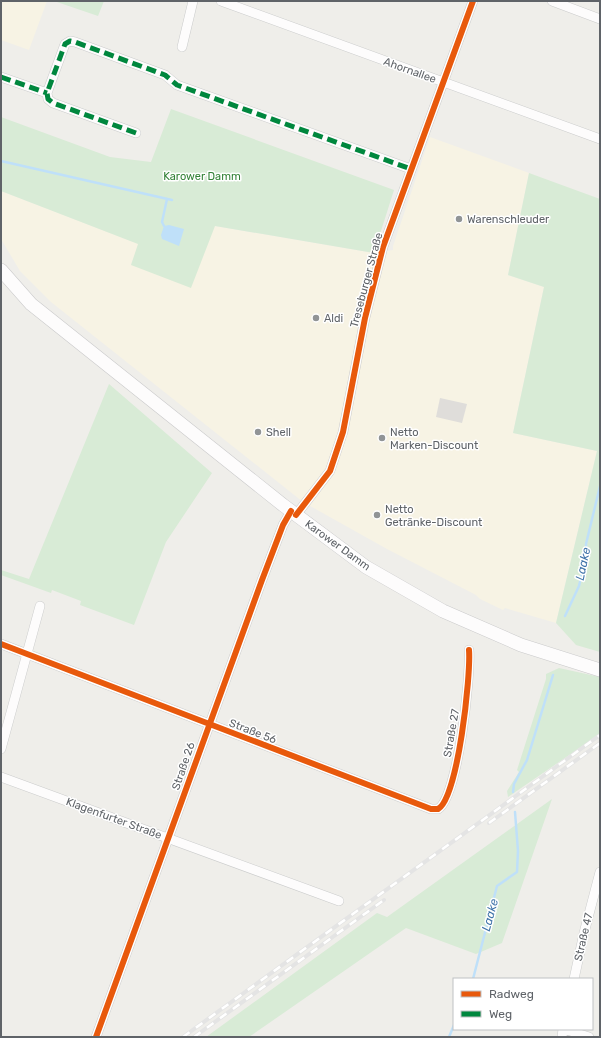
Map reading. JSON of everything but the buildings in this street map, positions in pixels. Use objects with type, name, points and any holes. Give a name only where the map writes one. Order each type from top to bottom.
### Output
[{"type":"main road","name":"Karower Damm","points":[[1,270],[30,304],[293,513],[366,567],[443,611],[521,645],[600,670]]},
{"type":"street","points":[[182,47],[193,1]]},
{"type":"street","name":"Ahornallee","points":[[221,1],[600,140]]},
{"type":"street","name":"Treseburger Straße","points":[[293,513],[330,471],[343,432],[365,318],[379,263],[411,169],[473,1]]},
{"type":"street","points":[[552,1],[600,19]]},
{"type":"street","points":[[136,133],[53,103],[48,99],[47,94],[65,44],[70,41],[75,42],[165,75],[177,85],[411,169]]},
{"type":"street","points":[[1,77],[47,94]]},
{"type":"street","name":"Straße 26","points":[[97,1033],[169,839],[208,725],[262,580],[283,525],[293,513]]},
{"type":"street","points":[[1,749],[40,606]]},
{"type":"street","name":"Straße 56","points":[[1,644],[208,725],[432,809]]},
{"type":"street","name":"Straße 27","points":[[432,809],[438,809],[445,802],[460,748],[469,684],[469,650]]},
{"type":"street","name":"Klagenfurter Straße","points":[[1,777],[339,901]]},
{"type":"street","name":"Straße 47","points":[[574,978],[584,932],[600,872]]},
{"type":"street","points":[[567,1030],[589,1037]]},
{"type":"shaded area","points":[[1,1],[47,1],[29,50],[1,40]]},
{"type":"shaded area","points":[[430,137],[529,173],[508,275],[544,287],[513,433],[597,451],[556,623],[505,608],[503,610],[480,599],[476,595],[387,549],[303,502],[51,302],[20,271],[1,239],[1,191],[139,244],[131,265],[215,226],[374,253],[393,250],[393,246]]},
{"type":"shaded area","points":[[440,398],[467,404],[462,423],[436,417]]},
{"type":"green space","points":[[54,1],[104,1],[98,16]]},
{"type":"green space","name":"Karower Damm","points":[[171,109],[394,190],[374,253],[215,226],[191,288],[131,265],[138,244],[1,191],[1,117],[110,157],[151,162]]},
{"type":"green space","points":[[529,173],[600,199],[600,652],[576,645],[556,623],[597,451],[513,433],[544,287],[508,275]]},
{"type":"green space","points":[[109,384],[212,473],[166,542],[134,625],[80,605],[81,601],[52,590],[51,593],[1,575],[1,570],[29,579]]},
{"type":"green space","points":[[559,668],[600,677],[600,734],[508,797],[507,791],[519,772],[517,770],[546,679],[546,674]]},
{"type":"green space","points":[[552,799],[502,943],[476,954],[406,928],[249,1037],[206,1037],[377,913],[387,917]]},
{"type":"water","points":[[169,225],[184,229],[179,246],[162,239],[161,235],[164,226]]},
{"type":"waterway","points":[[1,161],[172,200]]},
{"type":"waterway","points":[[164,226],[162,222],[167,199]]},
{"type":"waterway","name":"Laake","points":[[565,616],[579,586],[586,556],[586,544],[600,486]]},
{"type":"waterway","name":"Laake","points":[[513,792],[514,784],[527,760],[553,675]]},
{"type":"waterway","name":"Laake","points":[[473,978],[497,886],[517,872],[518,851],[515,812]]},
{"type":"waterway","name":"Laake","points":[[449,1037],[453,1027]]},
{"type":"railway","points":[[183,1037],[600,735]]},
{"type":"railway","points":[[489,823],[600,743]]},
{"type":"railway","points":[[194,1037],[384,900]]},
{"type":"marked path","points":[[136,133],[53,103],[48,99],[47,93],[65,44],[70,41],[75,42],[165,75],[177,85],[411,169]]},
{"type":"marked path","points":[[1,77],[47,93]]},
{"type":"cycle path","points":[[296,515],[330,471],[343,432],[365,318],[383,247],[473,1]]},
{"type":"cycle path","points":[[96,1037],[262,580],[283,525],[291,511]]},
{"type":"cycle path","points":[[1,644],[431,809],[438,809],[445,800],[452,783],[462,735],[468,684],[469,650]]},
{"type":"place","name":"Warenschleuder","points":[[459,219]]},
{"type":"place","name":"Aldi","points":[[316,318]]},
{"type":"place","name":"Shell","points":[[258,432]]},
{"type":"place","name":"Netto Marken-Discount","points":[[382,438]]},
{"type":"place","name":"Netto Getränke-Discount","points":[[377,515]]}]
